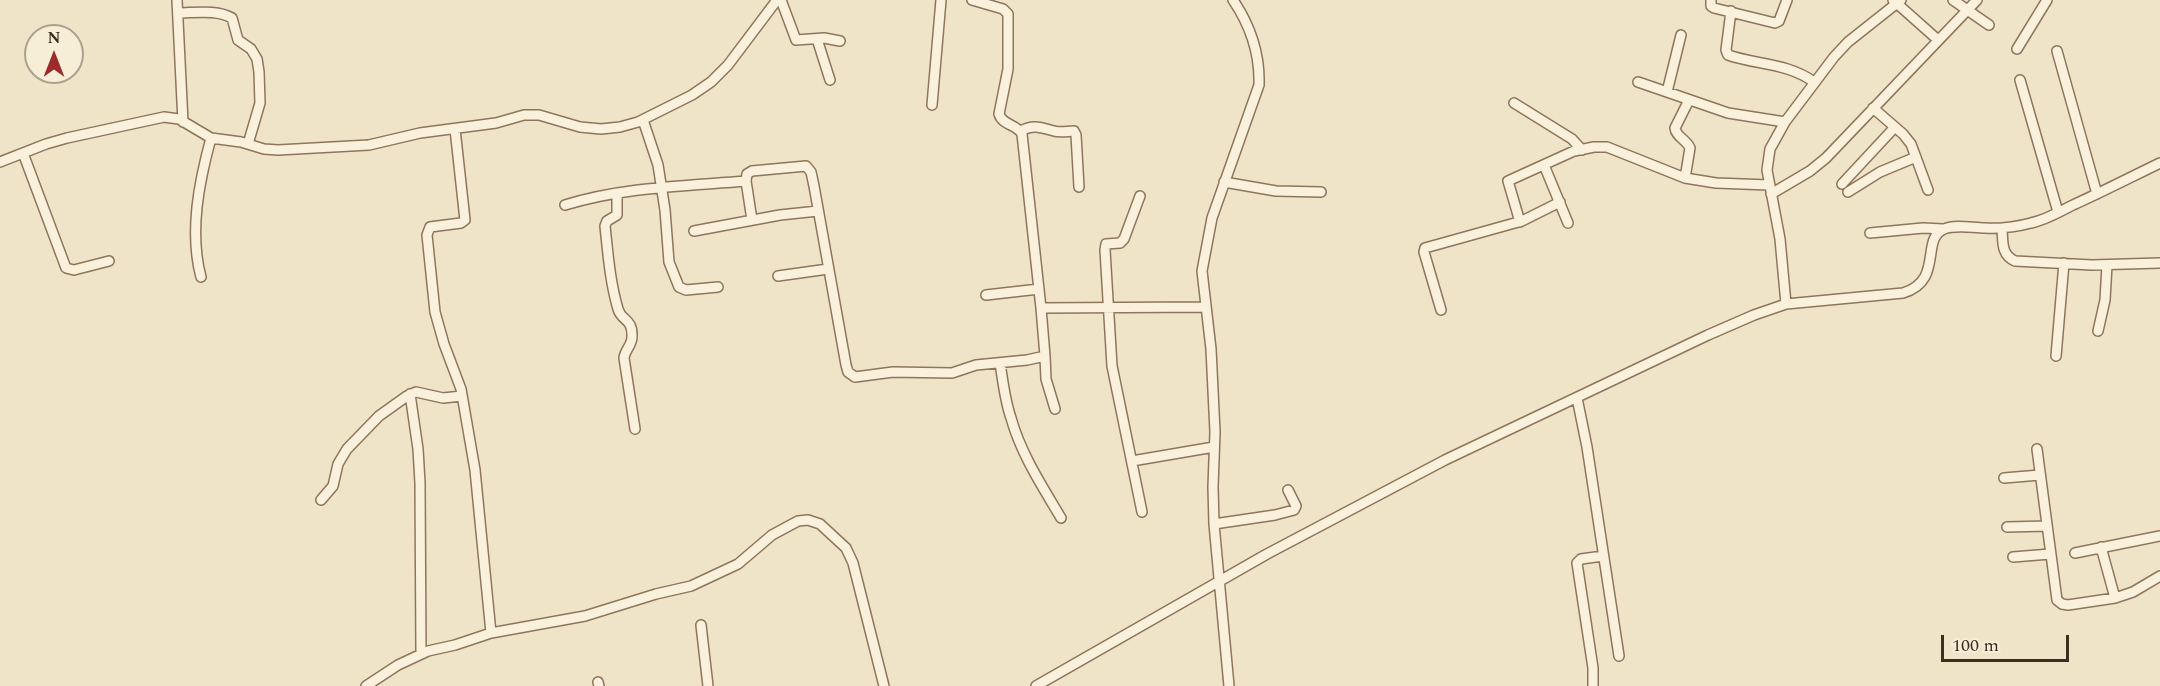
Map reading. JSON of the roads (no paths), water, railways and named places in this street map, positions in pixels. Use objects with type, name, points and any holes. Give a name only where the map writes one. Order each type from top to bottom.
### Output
[{"type":"street","points":[[177,0],[183,122]]},
{"type":"street","points":[[0,162],[67,138],[154,118],[171,117],[211,138],[278,150],[369,146],[420,133],[496,123],[524,115],[539,115],[580,127],[601,129],[620,127],[643,120],[692,95],[711,82],[728,65],[779,0],[796,40],[840,41]]},
{"type":"street","points":[[932,105],[941,0]]},
{"type":"street","points":[[972,0],[1003,9],[1008,14],[1008,69],[999,114],[1005,122],[1021,131]]},
{"type":"street","points":[[1229,686],[1214,524],[1215,432],[1211,349],[1202,271],[1212,218],[1256,95],[1259,77],[1250,28],[1233,0]]},
{"type":"street","points":[[1711,0],[1711,6],[1714,8],[1778,22],[1787,0]]},
{"type":"street","points":[[1953,0],[1989,26]]},
{"type":"street","points":[[1520,222],[1508,181],[1582,150],[1607,147],[1684,178],[1770,190],[1810,171],[1826,158],[1977,0]]},
{"type":"street","points":[[2018,49],[2047,0]]},
{"type":"street","points":[[1786,304],[1780,239],[1770,190],[1767,160],[1770,149],[1785,122],[1814,82],[1848,42],[1897,1],[1938,40]]},
{"type":"street","points":[[1731,11],[1726,50],[1728,56],[1783,67],[1814,82]]},
{"type":"street","points":[[178,13],[219,13],[229,16],[232,18],[238,40],[251,49],[257,59],[260,103],[248,144]]},
{"type":"street","points":[[1667,92],[1681,35]]},
{"type":"street","points":[[817,39],[830,80]]},
{"type":"street","points":[[2057,51],[2097,194]]},
{"type":"street","points":[[2020,80],[2058,212]]},
{"type":"street","points":[[1638,82],[1728,113],[1785,122]]},
{"type":"street","points":[[1684,178],[1690,148],[1674,128],[1689,100]]},
{"type":"street","points":[[1514,103],[1572,139],[1582,150]]},
{"type":"street","points":[[1873,108],[1911,144],[1928,190]]},
{"type":"street","points":[[643,120],[658,165],[669,262],[679,287],[686,290],[718,286]]},
{"type":"street","points":[[1021,131],[1040,126],[1056,132],[1074,131],[1079,187]]},
{"type":"street","points":[[1895,127],[1845,188],[1916,157]]},
{"type":"street","points":[[455,129],[465,220],[461,223],[430,227],[427,235],[437,320],[461,392],[478,493],[491,633]]},
{"type":"street","points":[[1021,131],[1041,308],[1047,386],[1054,409]]},
{"type":"street","points":[[201,278],[197,261],[197,217],[203,169],[211,138]]},
{"type":"street","points":[[23,153],[66,268],[74,270],[109,261]]},
{"type":"street","points":[[1870,233],[1923,228],[2002,228],[2033,223],[2160,163]]},
{"type":"street","points":[[1544,165],[1568,223]]},
{"type":"street","points":[[752,220],[747,174],[752,171],[806,166],[813,179],[846,365],[851,375],[859,377],[893,372],[952,373],[976,365],[1045,356]]},
{"type":"street","points":[[564,205],[616,194],[746,181]]},
{"type":"street","points":[[1224,182],[1276,191],[1321,192]]},
{"type":"street","points":[[616,194],[617,215],[607,221],[605,226],[610,274],[618,310],[621,316],[629,321],[631,327],[631,344],[625,351],[624,358],[635,429]]},
{"type":"street","points":[[1140,196],[1124,239],[1120,243],[1109,243],[1105,246],[1112,366],[1142,512]]},
{"type":"street","points":[[1441,310],[1424,252],[1425,248],[1520,222],[1560,202]]},
{"type":"street","points":[[694,231],[818,211]]},
{"type":"street","points":[[2002,228],[2003,246],[2008,258],[2015,261],[2107,265],[2160,262]]},
{"type":"street","points":[[1036,686],[1219,581],[1445,460],[1708,335],[1786,304],[1914,290],[1922,285],[1934,240],[1937,233],[1943,229]]},
{"type":"street","points":[[2056,356],[2064,263]]},
{"type":"street","points":[[2098,331],[2105,300],[2107,265]]},
{"type":"street","points":[[778,276],[828,268]]},
{"type":"street","points":[[986,295],[1039,289]]},
{"type":"street","points":[[1041,308],[1206,307]]},
{"type":"street","points":[[1000,363],[1011,419],[1019,441],[1061,518]]},
{"type":"street","points":[[321,500],[333,486],[338,464],[347,449],[379,416],[416,392],[443,398],[461,392]]},
{"type":"street","points":[[411,394],[420,483],[422,654]]},
{"type":"street","points":[[1577,398],[1587,447],[1619,656]]},
{"type":"street","points":[[1132,461],[1214,447]]},
{"type":"street","points":[[2037,449],[2054,592],[2057,600],[2062,604],[2079,604],[2115,598],[2133,592],[2160,576]]},
{"type":"street","points":[[2004,478],[2040,475]]},
{"type":"street","points":[[1214,524],[1294,510],[1296,506],[1288,490]]},
{"type":"street","points":[[366,686],[398,664],[422,654],[491,633],[585,616],[656,594],[691,586],[738,564],[772,535],[789,525],[808,520],[820,524],[846,548],[852,563],[884,686]]},
{"type":"street","points":[[2007,527],[2046,526]]},
{"type":"street","points":[[2075,552],[2160,536]]},
{"type":"street","points":[[2101,547],[2115,598]]},
{"type":"street","points":[[2013,557],[2050,554]]},
{"type":"street","points":[[1593,686],[1593,668],[1577,563],[1581,559],[1603,556]]},
{"type":"street","points":[[701,625],[708,686]]}]
